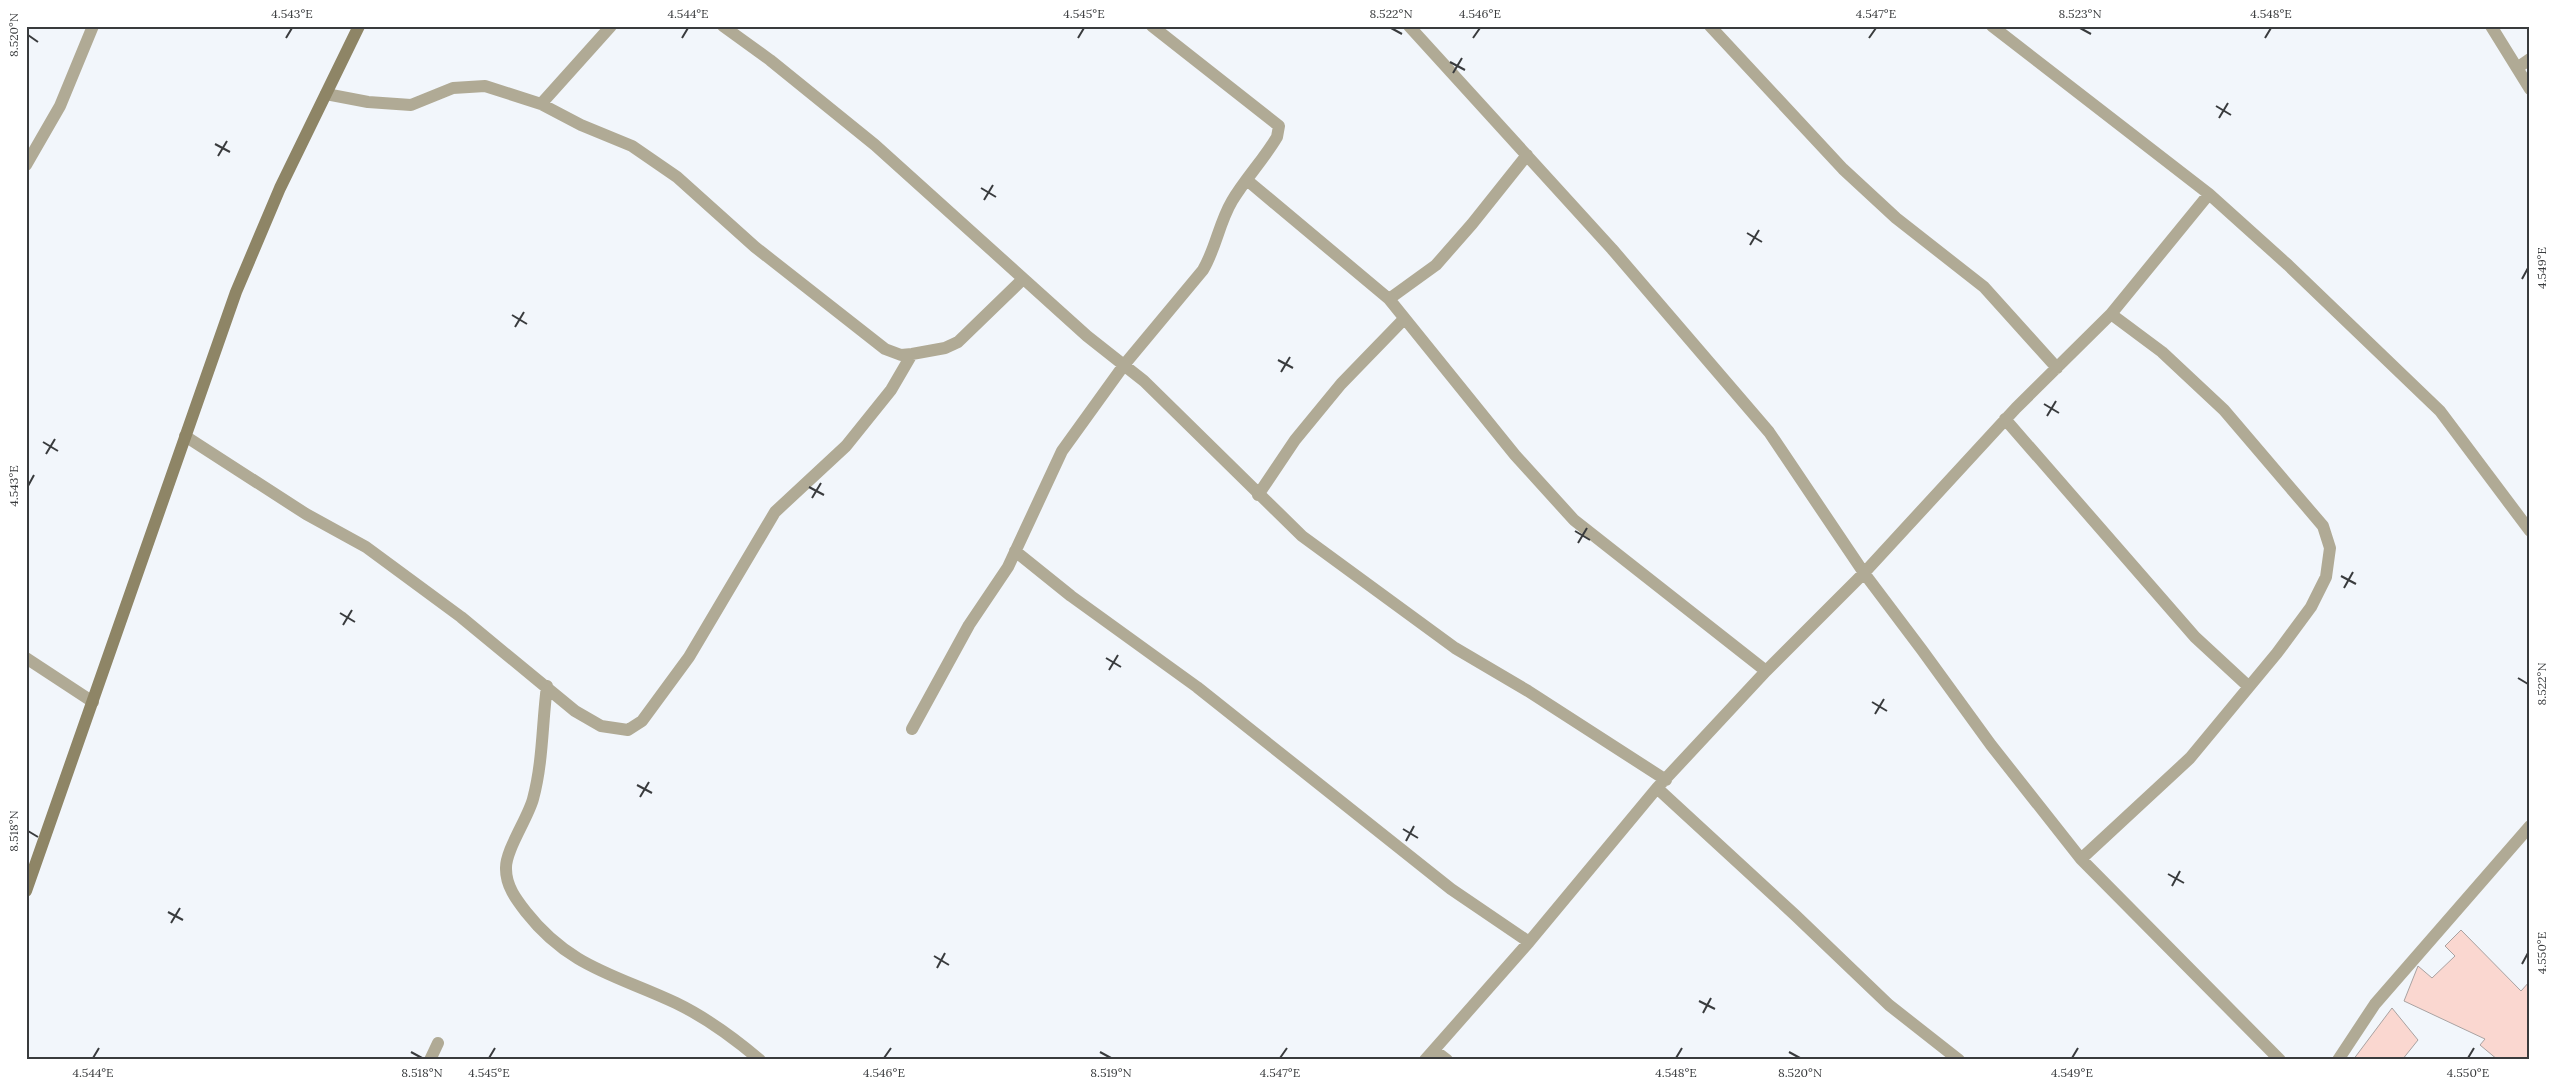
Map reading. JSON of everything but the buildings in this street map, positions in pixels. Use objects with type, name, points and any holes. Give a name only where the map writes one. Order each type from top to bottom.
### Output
[{"type":"street","points":[[26,165],[60,106],[93,26]]},
{"type":"street","points":[[26,891],[236,292],[280,188],[359,26]]},
{"type":"street","points":[[541,104],[611,26]]},
{"type":"street","points":[[723,26],[770,60],[875,145],[1023,280],[1087,336],[1144,381],[1258,495],[1302,536],[1456,648],[1528,691],[1661,784],[1889,1005],[1958,1060]]},
{"type":"street","points":[[912,729],[969,625],[1008,567],[1062,451],[1124,365],[1203,270],[1212,255],[1221,222],[1233,200],[1278,137],[1279,126],[1152,26]]},
{"type":"street","points":[[1409,26],[1612,249],[1770,432],[1864,573],[1991,745],[2081,859],[2280,1060]]},
{"type":"street","points":[[1710,26],[1843,169],[1896,218],[1984,287],[2057,368]]},
{"type":"street","points":[[1992,26],[2209,194],[2288,265],[2440,411],[2530,531]]},
{"type":"street","points":[[2491,26],[2530,89]]},
{"type":"street","points":[[2517,68],[2530,59]]},
{"type":"street","points":[[326,94],[368,102],[411,105],[453,88],[485,86],[541,104],[581,125],[632,146],[677,177],[755,247],[874,342],[901,355],[945,348],[958,342],[1023,280]]},
{"type":"street","points":[[1389,299],[1436,265],[1472,224],[1527,155]]},
{"type":"street","points":[[1248,180],[1389,299],[1515,455],[1574,520],[1766,671]]},
{"type":"street","points":[[1425,1060],[1529,942],[1661,784],[1766,671],[1864,573],[2005,419],[2111,314],[2209,194]]},
{"type":"street","points":[[2081,859],[2190,758],[2288,638],[2311,606],[2326,577],[2330,548],[2323,526],[2224,410],[2162,352],[2111,314]]},
{"type":"street","points":[[1258,495],[1296,440],[1341,384],[1404,319]]},
{"type":"street","points":[[185,436],[306,514],[366,547],[461,617],[575,711],[601,726],[628,730],[642,721],[690,657],[775,512],[846,446],[891,390],[912,354]]},
{"type":"street","points":[[2005,419],[2195,637],[2248,686]]},
{"type":"street","points":[[1015,551],[1071,596],[1197,687],[1451,889],[1529,942]]},
{"type":"street","points":[[26,658],[93,702]]},
{"type":"street","points":[[547,686],[540,766],[533,800],[506,868],[512,893],[531,919],[568,954],[605,974],[676,1003],[720,1027],[760,1060]]},
{"type":"street","points":[[2338,1060],[2376,1004],[2530,826]]},
{"type":"street","points":[[430,1060],[438,1043]]},
{"type":"street","points":[[1434,1050],[1446,1060]]}]
